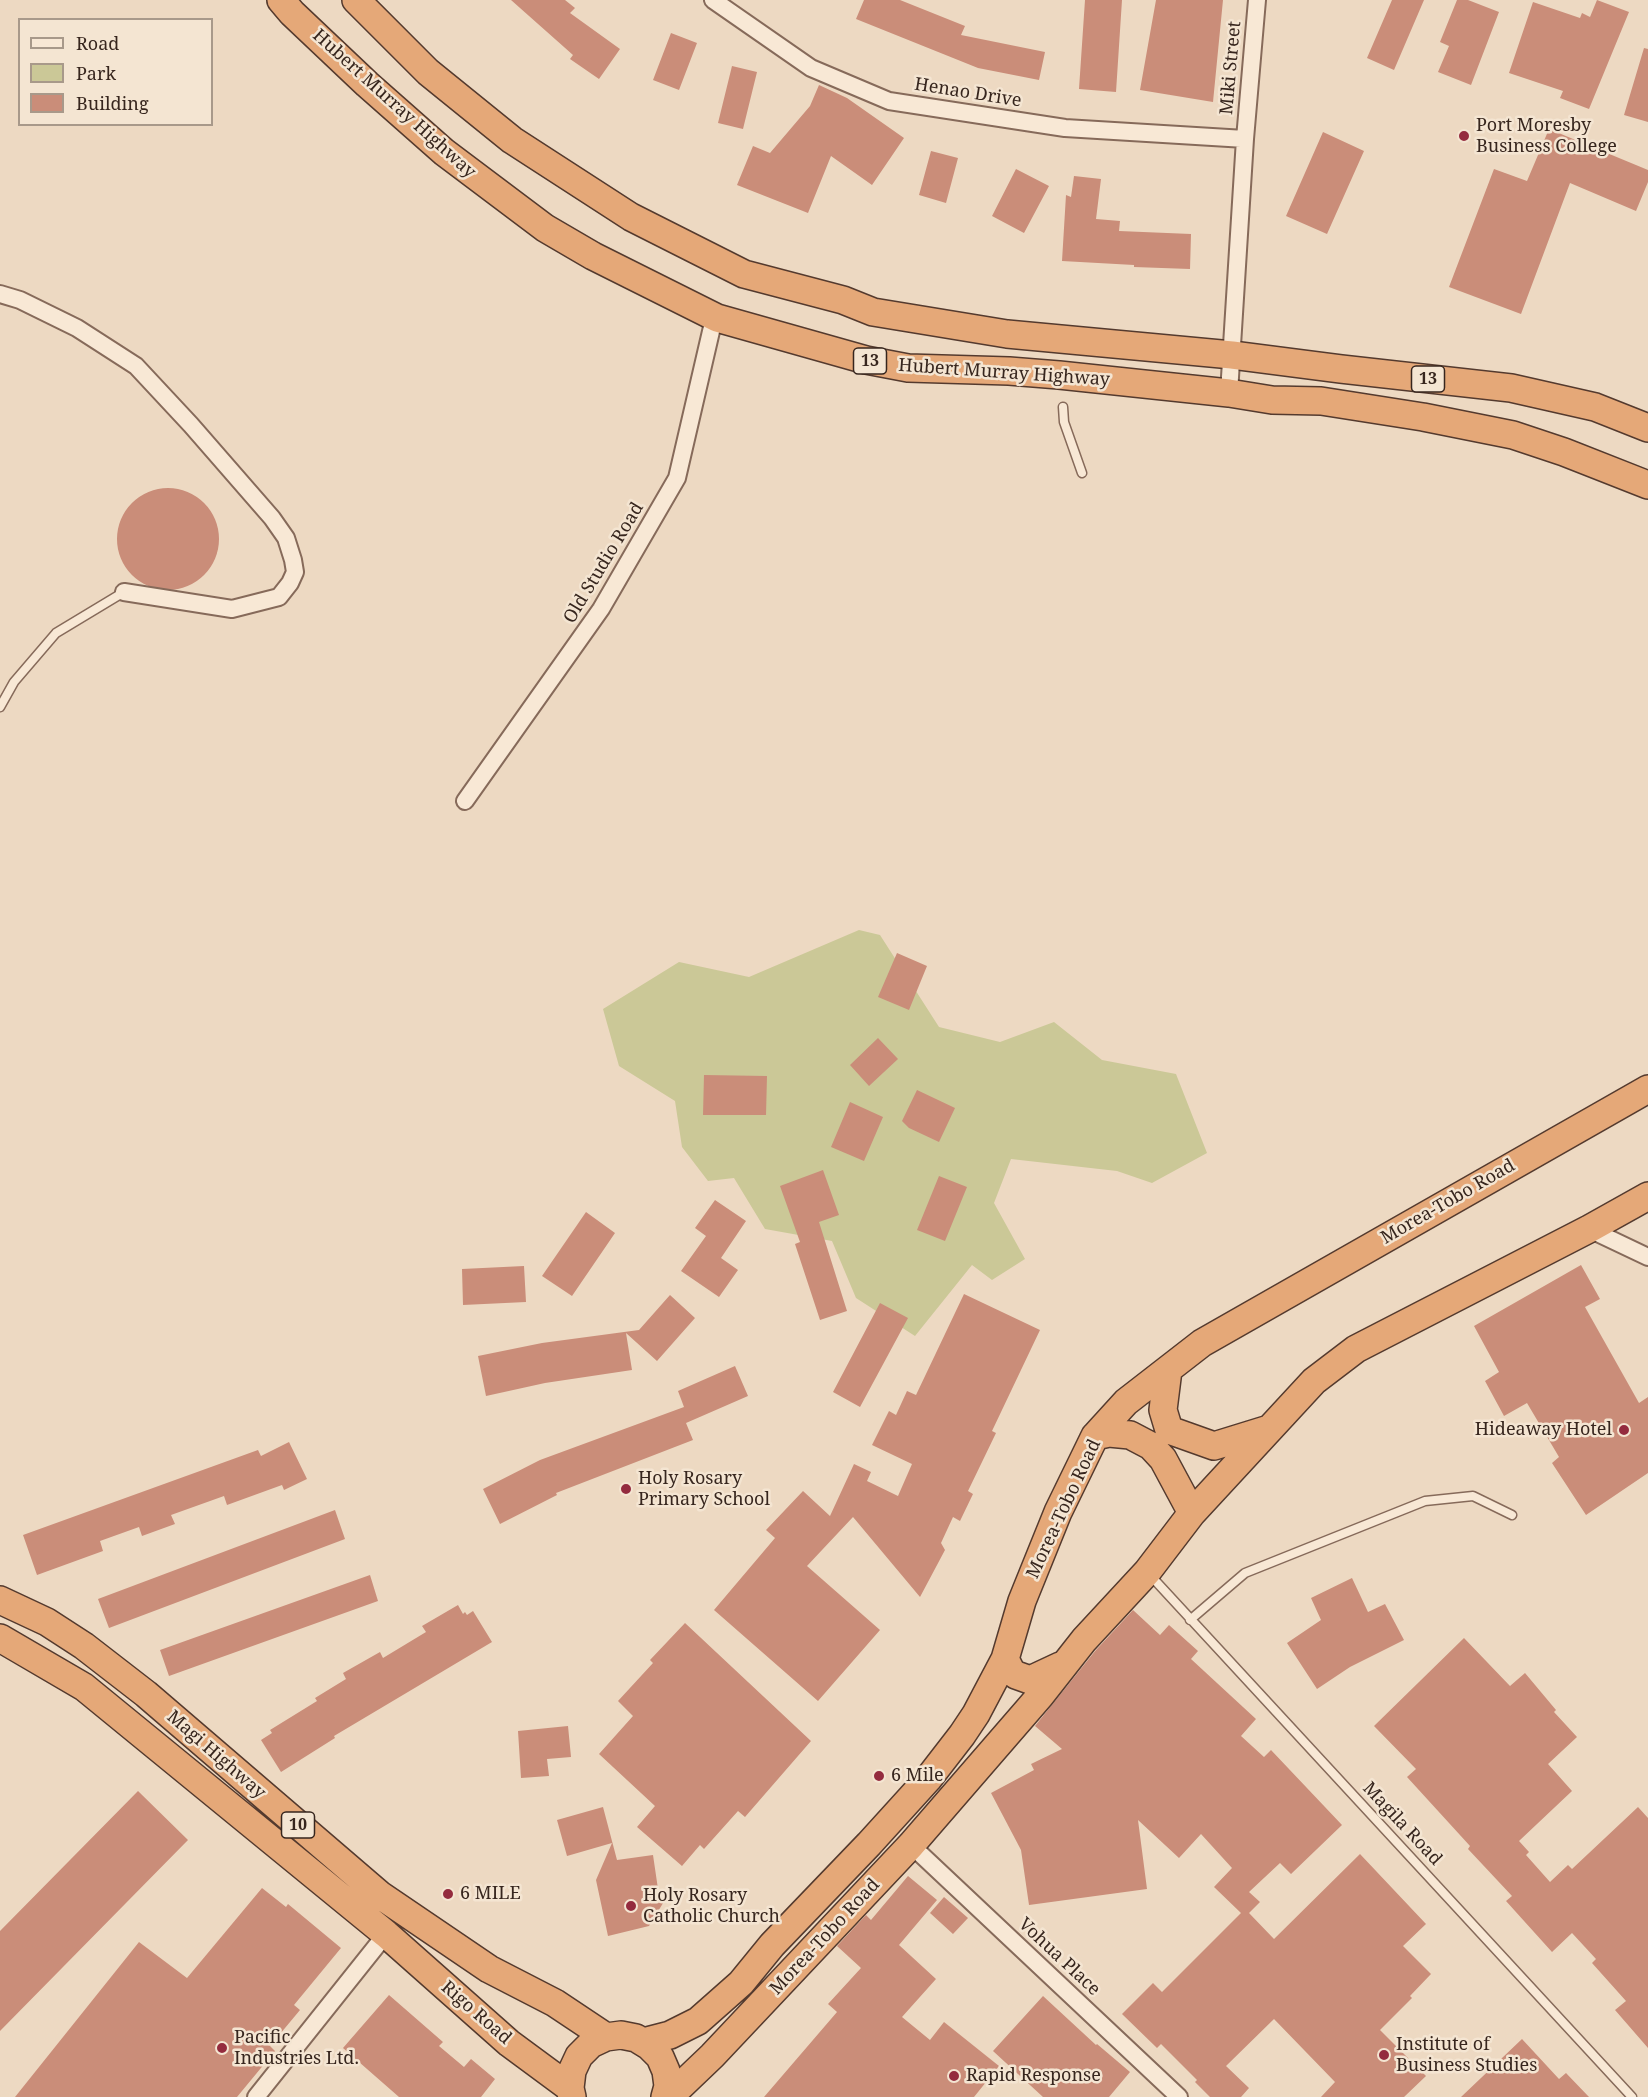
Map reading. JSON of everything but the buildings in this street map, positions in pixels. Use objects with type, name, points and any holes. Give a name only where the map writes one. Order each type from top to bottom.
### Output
[{"type":"highway","name":"Hubert Murray Highway","points":[[281,0],[367,84],[444,152],[545,228],[592,255],[717,318],[866,360],[908,368],[1009,370],[1229,393],[1272,400],[1321,401],[1423,417],[1513,435],[1648,485]]},
{"type":"highway","name":"Hubert Murray Highway","points":[[356,0],[428,72],[512,140],[632,217],[744,274],[843,300],[873,312],[1007,334],[1232,355],[1511,388],[1595,407],[1648,428]]},
{"type":"highway","name":"Morea-Tobo Road","points":[[643,2042],[670,2035],[698,2021],[741,1983],[772,1945],[928,1779],[976,1714],[1005,1659],[1022,1601],[1058,1512],[1095,1436],[1126,1402],[1202,1343],[1648,1089]]},
{"type":"highway","name":"Morea-Tobo Road","points":[[667,2097],[712,2056],[911,1845],[1040,1696],[1064,1664],[1147,1572],[1192,1513],[1314,1381],[1356,1350],[1648,1196]]},
{"type":"highway","points":[[1168,1370],[1162,1410],[1169,1430],[1214,1446],[1270,1428]]},
{"type":"highway","points":[[1095,1436],[1109,1433],[1130,1435],[1151,1446],[1163,1459],[1192,1513]]},
{"type":"highway","name":"Magi Highway","points":[[0,1600],[46,1622],[84,1646],[146,1694],[380,1895],[489,1969],[555,2003],[606,2037]]},
{"type":"highway","name":"Magi Highway","points":[[0,1638],[84,1687],[386,1934]]},
{"type":"highway","points":[[1005,1659],[1011,1671],[1030,1680],[1064,1664]]},
{"type":"highway","name":"Rigo Road","points":[[386,1934],[509,2043],[571,2092]]},
{"type":"highway","points":[[571,2092],[572,2071],[579,2056],[591,2044],[606,2037],[621,2035],[636,2038],[650,2046],[660,2057],[666,2071],[667,2097]]},
{"type":"street","name":"Henao Drive","points":[[713,0],[811,68],[889,101],[1065,128],[1245,139]]},
{"type":"street","name":"Miki Street","points":[[1229,393],[1245,139],[1257,0]]},
{"type":"street","points":[[0,294],[21,300],[77,328],[136,366],[272,518],[286,538],[295,572],[279,597],[232,609],[124,592]]},
{"type":"street","name":"Old Studio Road","points":[[465,801],[601,609],[677,478],[712,327],[717,318]]},
{"type":"street","points":[[1589,1229],[1648,1257]]},
{"type":"street","name":"Vohua Place","points":[[911,1845],[1179,2097]]},
{"type":"street","points":[[256,2097],[386,1934]]},
{"type":"lane","points":[[1063,407],[1064,422],[1082,473]]},
{"type":"lane","points":[[0,707],[14,682],[56,633],[124,592]]},
{"type":"lane","points":[[1191,1620],[1245,1573],[1425,1501],[1473,1496],[1512,1515]]},
{"type":"lane","name":"Magila Road","points":[[1147,1572],[1632,2097]]},
{"type":"green space","points":[[859,930],[880,935],[939,1027],[1000,1042],[1054,1022],[1102,1060],[1176,1074],[1207,1153],[1152,1183],[1117,1171],[1011,1159],[994,1203],[1025,1259],[992,1280],[972,1265],[915,1336],[856,1298],[832,1241],[765,1229],[734,1178],[708,1181],[682,1147],[675,1101],[619,1066],[603,1009],[679,962],[749,977]]},
{"type":"place","name":"Port Moresby Business College","points":[[1464,136]]},
{"type":"place","name":"Hideaway Hotel","points":[[1624,1430]]},
{"type":"place","name":"Holy Rosary Primary School","points":[[626,1489]]},
{"type":"place","name":"6 Mile","points":[[879,1776]]},
{"type":"place","name":"6 MILE","points":[[448,1894]]},
{"type":"place","name":"Holy Rosary Catholic Church","points":[[631,1906]]},
{"type":"place","name":"Pacific Industries Ltd.","points":[[222,2048]]},
{"type":"place","name":"Institute of Business Studies","points":[[1384,2055]]},
{"type":"place","name":"Rapid Response","points":[[954,2076]]}]
